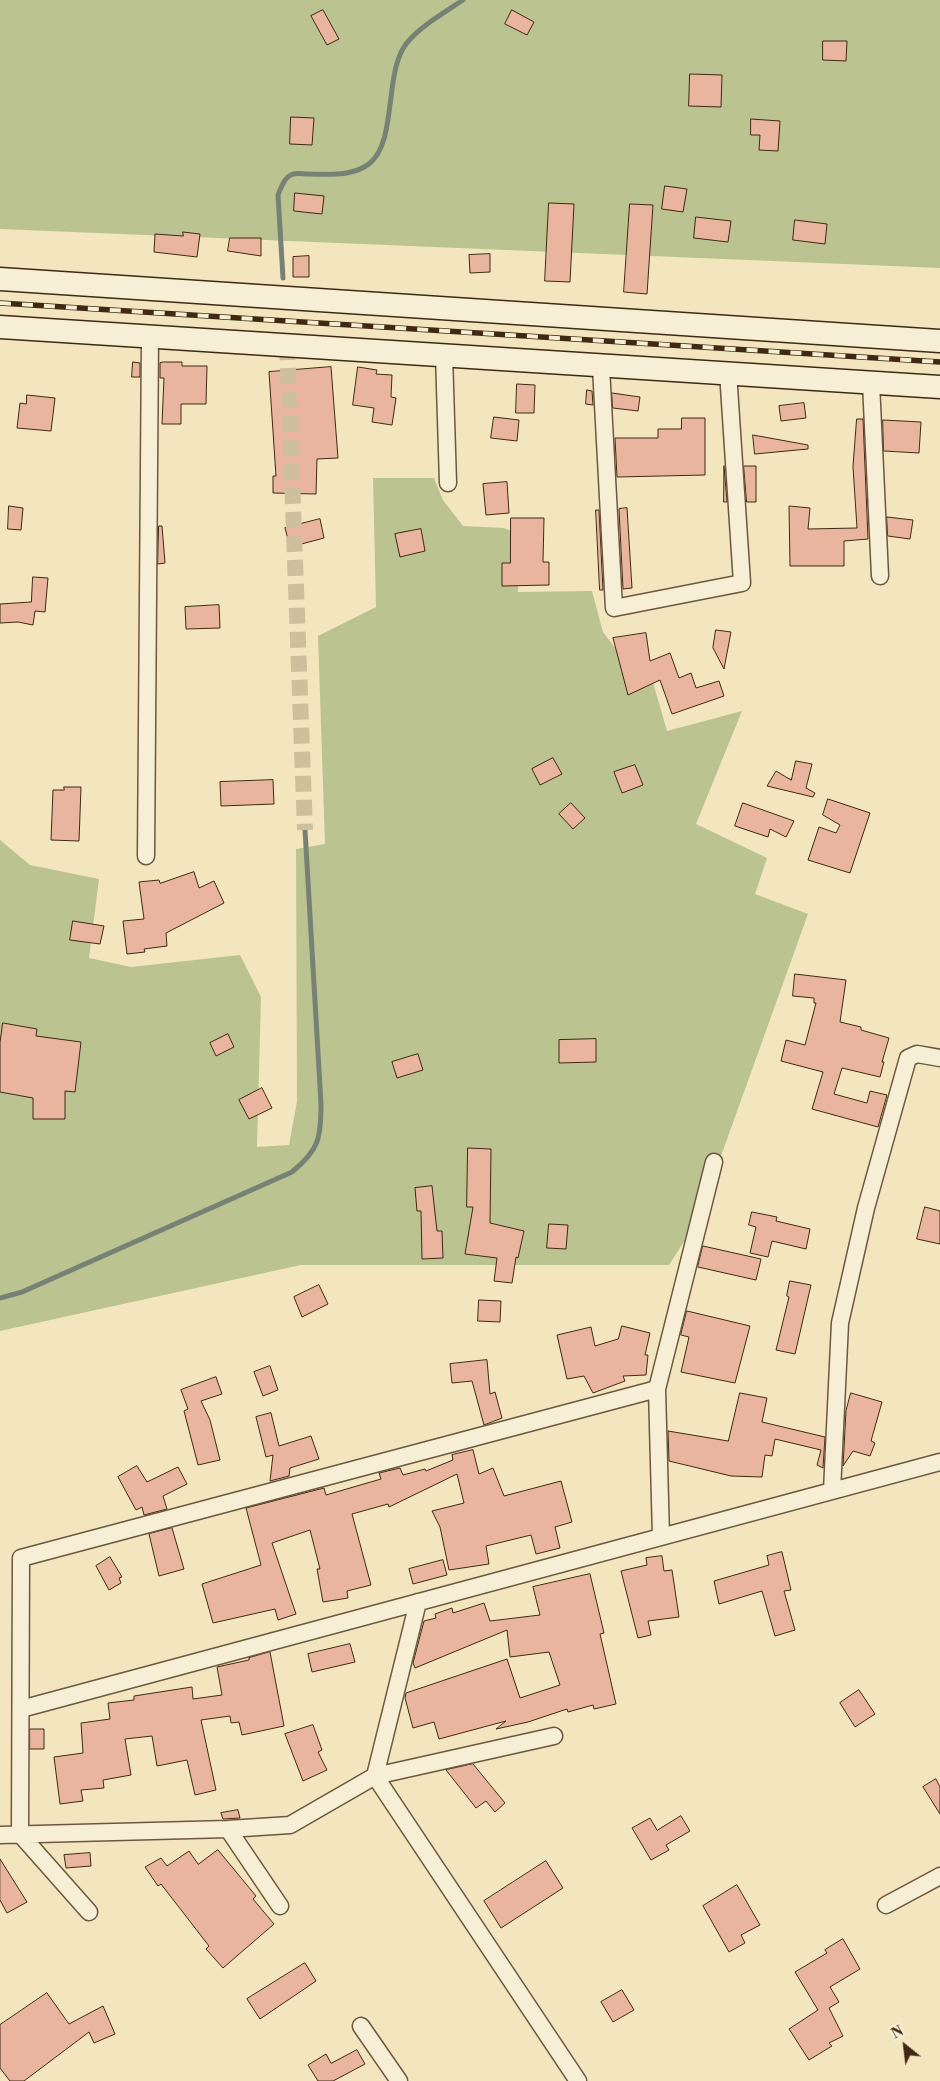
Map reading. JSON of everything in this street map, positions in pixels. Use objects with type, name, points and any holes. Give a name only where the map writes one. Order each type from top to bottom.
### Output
[{"type":"main road","points":[[0,279],[940,340]]},
{"type":"main road","points":[[0,327],[444,355],[600,367],[728,372],[940,388]]},
{"type":"street","points":[[146,856],[150,337]]},
{"type":"street","points":[[444,355],[448,483]]},
{"type":"street","points":[[600,367],[614,608],[742,583],[728,372]]},
{"type":"street","points":[[871,383],[880,576]]},
{"type":"street","points":[[832,1491],[840,1323],[866,1208],[908,1058],[917,1054],[940,1058]]},
{"type":"street","points":[[661,1537],[657,1389],[714,1162]]},
{"type":"street","points":[[89,1912],[20,1834],[21,1558],[657,1389]]},
{"type":"street","points":[[21,1709],[940,1462]]},
{"type":"street","points":[[418,1602],[375,1776],[578,2081]]},
{"type":"street","points":[[0,1835],[228,1830],[290,1825],[375,1776],[554,1736]]},
{"type":"street","points":[[228,1830],[280,1906]]},
{"type":"street","points":[[886,1905],[940,1876]]},
{"type":"street","points":[[361,2026],[399,2081]]},
{"type":"green space","points":[[0,0],[940,0],[940,268],[0,229]]},
{"type":"green space","points":[[373,478],[434,478],[443,500],[463,526],[504,528],[521,535],[518,592],[592,591],[603,632],[619,653],[644,651],[667,731],[742,711],[696,824],[767,858],[755,894],[808,914],[698,1220],[669,1265],[301,1265],[0,1331],[0,840],[30,865],[99,879],[89,958],[131,967],[240,955],[261,997],[257,1147],[289,1145],[297,1101],[296,849],[325,844],[318,636],[376,607]]},
{"type":"building","points":[[323,10],[339,39],[327,45],[311,16]]},
{"type":"building","points":[[512,10],[534,22],[527,35],[505,24]]},
{"type":"building","points":[[823,41],[847,41],[846,61],[823,60]]},
{"type":"building","points":[[690,74],[722,75],[721,107],[689,106]]},
{"type":"building","points":[[291,117],[314,118],[312,145],[290,144]]},
{"type":"building","points":[[751,119],[780,121],[778,151],[759,150],[760,135],[751,135]]},
{"type":"building","points":[[665,186],[687,189],[683,212],[662,209]]},
{"type":"building","points":[[295,193],[324,196],[322,214],[294,211]]},
{"type":"building","points":[[549,203],[574,204],[570,282],[545,281]]},
{"type":"building","points":[[630,204],[653,205],[647,294],[624,292]]},
{"type":"building","points":[[696,217],[731,221],[728,242],[694,238]]},
{"type":"building","points":[[795,220],[827,224],[825,244],[793,240]]},
{"type":"building","points":[[183,232],[200,234],[197,257],[154,252],[155,234],[183,236]]},
{"type":"building","points":[[230,238],[261,238],[261,256],[228,251]]},
{"type":"building","points":[[490,254],[490,272],[470,273],[469,255]]},
{"type":"building","points":[[309,256],[309,277],[293,277],[293,257]]},
{"type":"building","points":[[133,362],[140,363],[140,377],[132,377]]},
{"type":"building","points":[[182,362],[182,366],[207,366],[206,404],[181,404],[181,424],[162,424],[164,378],[160,378],[160,363]]},
{"type":"building","points":[[331,367],[338,458],[317,459],[316,494],[273,493],[273,476],[276,476],[269,372]]},
{"type":"building","points":[[358,367],[377,370],[376,374],[392,375],[391,397],[396,398],[392,425],[372,422],[374,408],[353,405]]},
{"type":"building","points":[[517,384],[535,385],[534,413],[516,413]]},
{"type":"building","points":[[587,390],[592,391],[593,405],[586,404]]},
{"type":"building","points":[[612,393],[640,397],[638,411],[613,408]]},
{"type":"building","points":[[27,395],[55,398],[51,431],[17,428],[20,403],[26,404]]},
{"type":"building","points":[[804,403],[806,418],[781,421],[779,406]]},
{"type":"building","points":[[494,417],[519,420],[517,441],[491,438]]},
{"type":"building","points":[[682,418],[705,418],[705,475],[617,477],[615,438],[658,438],[658,429],[681,429]]},
{"type":"building","points":[[857,419],[863,419],[868,539],[844,541],[844,566],[790,566],[789,506],[810,508],[808,529],[857,528],[853,467]]},
{"type":"building","points":[[883,420],[921,422],[919,453],[884,451]]},
{"type":"building","points":[[753,435],[808,445],[808,449],[755,454]]},
{"type":"building","points":[[724,466],[727,502],[724,502]]},
{"type":"building","points":[[744,466],[756,466],[756,502],[747,502]]},
{"type":"building","points":[[507,482],[509,513],[486,515],[483,484]]},
{"type":"building","points":[[9,506],[23,508],[21,530],[8,529]]},
{"type":"building","points":[[627,508],[632,588],[623,589],[619,509]]},
{"type":"building","points":[[596,510],[599,510],[603,590],[600,590]]},
{"type":"building","points":[[887,517],[913,520],[910,539],[888,536]]},
{"type":"building","points":[[511,518],[544,518],[543,562],[549,562],[549,585],[502,586],[502,563],[510,563]]},
{"type":"building","points":[[320,519],[324,538],[290,547],[285,528]]},
{"type":"building","points":[[159,526],[162,526],[165,563],[158,564]]},
{"type":"building","points":[[421,529],[425,551],[400,557],[395,534]]},
{"type":"building","points":[[33,577],[48,578],[45,612],[35,611],[33,625],[18,622],[0,623],[0,604],[31,602]]},
{"type":"building","points":[[219,605],[220,628],[186,629],[185,607]]},
{"type":"building","points":[[716,630],[731,632],[724,669],[713,648]]},
{"type":"building","points":[[646,633],[650,661],[670,653],[679,678],[691,673],[696,688],[719,681],[724,696],[672,714],[660,680],[628,695],[613,638]]},
{"type":"building","points":[[553,758],[562,774],[540,785],[532,769]]},
{"type":"building","points":[[796,761],[812,764],[806,788],[815,793],[813,797],[767,786],[776,771],[791,780]]},
{"type":"building","points":[[635,765],[643,785],[622,793],[614,772]]},
{"type":"building","points":[[273,780],[274,804],[221,806],[220,782]]},
{"type":"building","points":[[64,787],[81,787],[79,841],[51,840],[53,790],[64,790]]},
{"type":"building","points":[[828,799],[870,813],[850,873],[808,860],[819,827],[836,833],[840,825],[823,815]]},
{"type":"building","points":[[571,803],[585,818],[573,829],[559,814]]},
{"type":"building","points":[[743,803],[794,821],[786,837],[770,829],[768,837],[735,826]]},
{"type":"building","points":[[194,872],[199,888],[214,881],[224,903],[166,933],[167,946],[144,949],[145,952],[127,954],[123,921],[144,919],[139,882],[159,880],[160,883]]},
{"type":"building","points":[[73,921],[104,926],[100,944],[70,940]]},
{"type":"building","points":[[795,974],[846,980],[840,1022],[861,1027],[861,1030],[889,1038],[880,1077],[842,1068],[834,1094],[867,1103],[870,1091],[887,1095],[878,1127],[812,1109],[823,1072],[781,1061],[786,1040],[805,1045],[816,1003],[814,1003],[814,998],[793,996]]},
{"type":"building","points":[[3,1023],[37,1029],[36,1036],[81,1042],[75,1092],[65,1091],[65,1119],[33,1119],[33,1098],[0,1092],[0,1043]]},
{"type":"building","points":[[228,1034],[234,1047],[216,1056],[210,1043]]},
{"type":"building","points":[[596,1039],[596,1062],[559,1063],[559,1040]]},
{"type":"building","points":[[418,1054],[423,1070],[397,1078],[392,1062]]},
{"type":"building","points":[[262,1088],[272,1108],[249,1119],[239,1100]]},
{"type":"building","points":[[468,1148],[491,1149],[490,1223],[524,1231],[518,1258],[516,1257],[512,1283],[494,1281],[497,1258],[465,1254],[473,1207],[467,1207]]},
{"type":"building","points":[[432,1186],[437,1231],[442,1231],[443,1258],[422,1259],[421,1211],[417,1211],[415,1188]]},
{"type":"building","points":[[925,1207],[940,1211],[940,1244],[917,1239]]},
{"type":"building","points":[[752,1212],[777,1217],[776,1221],[810,1229],[806,1249],[772,1241],[768,1257],[750,1253],[756,1227],[749,1225]]},
{"type":"building","points":[[549,1224],[568,1225],[566,1249],[547,1248]]},
{"type":"building","points":[[703,1246],[761,1259],[756,1280],[698,1267]]},
{"type":"building","points":[[790,1281],[811,1285],[795,1354],[776,1350],[789,1297],[787,1296]]},
{"type":"building","points":[[319,1285],[328,1304],[302,1317],[294,1297]]},
{"type":"building","points":[[479,1300],[501,1301],[500,1322],[478,1321]]},
{"type":"building","points":[[687,1311],[750,1326],[735,1383],[681,1372],[689,1337],[681,1335]]},
{"type":"building","points":[[622,1326],[650,1333],[645,1355],[648,1355],[646,1375],[623,1376],[625,1381],[593,1393],[584,1376],[567,1379],[557,1335],[591,1327],[595,1346],[618,1339]]},
{"type":"building","points":[[487,1360],[490,1394],[495,1392],[502,1418],[484,1425],[472,1381],[452,1383],[450,1364]]},
{"type":"building","points":[[270,1366],[278,1390],[263,1396],[254,1372]]},
{"type":"building","points":[[216,1377],[222,1394],[201,1401],[210,1420],[220,1460],[198,1465],[184,1411],[188,1409],[181,1390]]},
{"type":"building","points":[[740,1393],[767,1398],[762,1422],[825,1437],[823,1468],[817,1465],[821,1450],[775,1439],[772,1456],[765,1455],[762,1477],[731,1476],[669,1461],[668,1431],[728,1441]]},
{"type":"building","points":[[851,1393],[882,1402],[871,1441],[875,1443],[870,1456],[853,1451],[843,1466],[846,1411]]},
{"type":"building","points":[[271,1413],[279,1446],[311,1436],[319,1459],[290,1468],[289,1476],[270,1481],[273,1455],[266,1457],[256,1417]]},
{"type":"building","points":[[473,1450],[479,1474],[493,1468],[504,1496],[561,1481],[572,1522],[555,1527],[560,1548],[536,1554],[531,1535],[486,1546],[489,1564],[449,1570],[440,1527],[432,1511],[464,1503],[457,1474],[389,1507],[388,1504],[352,1514],[371,1585],[347,1591],[348,1598],[323,1602],[317,1569],[320,1569],[310,1530],[272,1543],[296,1614],[278,1620],[275,1609],[213,1623],[202,1584],[261,1565],[246,1508],[324,1488],[326,1495],[381,1479],[379,1473],[400,1468],[403,1475],[425,1469],[426,1471],[453,1460],[452,1455]]},
{"type":"building","points":[[137,1466],[147,1482],[178,1467],[187,1484],[163,1496],[167,1509],[144,1515],[142,1507],[136,1510],[118,1477]]},
{"type":"building","points":[[172,1528],[184,1569],[159,1576],[149,1534]]},
{"type":"building","points":[[782,1552],[791,1590],[784,1591],[795,1630],[775,1636],[762,1591],[719,1604],[714,1581],[769,1565],[767,1556]]},
{"type":"building","points":[[662,1556],[664,1571],[672,1570],[679,1617],[648,1621],[651,1635],[638,1638],[621,1571],[647,1565],[646,1558]]},
{"type":"building","points":[[110,1557],[122,1577],[119,1578],[121,1583],[109,1590],[96,1566]]},
{"type":"building","points":[[443,1560],[447,1575],[413,1584],[409,1569]]},
{"type":"building","points":[[590,1574],[604,1633],[600,1634],[616,1704],[594,1709],[593,1705],[568,1712],[567,1709],[528,1722],[496,1729],[506,1721],[439,1739],[434,1722],[413,1728],[405,1698],[406,1693],[507,1659],[520,1698],[560,1685],[549,1652],[510,1657],[507,1630],[415,1668],[413,1663],[424,1621],[436,1618],[435,1614],[452,1608],[453,1613],[484,1603],[490,1621],[540,1615],[533,1587]]},
{"type":"building","points":[[350,1644],[355,1662],[312,1672],[308,1654]]},
{"type":"building","points":[[270,1652],[284,1726],[242,1735],[239,1722],[231,1723],[230,1716],[201,1720],[216,1790],[195,1795],[187,1760],[157,1766],[152,1736],[125,1739],[131,1775],[103,1780],[104,1788],[81,1790],[83,1801],[60,1804],[54,1757],[83,1753],[81,1723],[110,1719],[108,1703],[134,1700],[134,1696],[192,1687],[193,1699],[222,1695],[217,1667],[249,1660],[249,1658]]},
{"type":"building","points":[[859,1690],[875,1714],[855,1727],[840,1703]]},
{"type":"building","points":[[313,1725],[322,1750],[318,1752],[327,1770],[303,1781],[285,1734]]},
{"type":"building","points":[[30,1729],[44,1729],[44,1749],[30,1749]]},
{"type":"building","points":[[473,1764],[505,1803],[495,1812],[486,1801],[476,1808],[446,1770]]},
{"type":"building","points":[[936,1779],[940,1787],[940,1814],[923,1787]]},
{"type":"building","points":[[238,1810],[240,1818],[223,1819],[221,1813]]},
{"type":"building","points":[[681,1816],[690,1831],[666,1845],[669,1850],[651,1860],[632,1828],[650,1818],[657,1830]]},
{"type":"building","points":[[218,1850],[256,1896],[253,1899],[274,1924],[223,1968],[206,1949],[209,1946],[161,1884],[158,1886],[145,1867],[161,1858],[167,1866],[189,1851],[198,1864]]},
{"type":"building","points":[[90,1853],[91,1866],[66,1868],[64,1855]]},
{"type":"building","points":[[0,1859],[27,1902],[7,1913],[0,1900]]},
{"type":"building","points":[[546,1861],[563,1888],[501,1928],[484,1901]]},
{"type":"building","points":[[737,1885],[760,1925],[741,1935],[745,1943],[729,1952],[703,1906]]},
{"type":"building","points":[[843,1939],[860,1969],[830,1987],[839,2002],[829,2008],[843,2036],[829,2043],[832,2046],[809,2060],[789,2029],[818,2010],[795,1972],[827,1953],[825,1950]]},
{"type":"building","points":[[305,1963],[316,1981],[260,2019],[247,1999]]},
{"type":"building","points":[[622,1990],[634,2010],[613,2022],[601,2002]]},
{"type":"building","points":[[47,1993],[69,2024],[103,2006],[115,2034],[94,2043],[89,2032],[24,2081],[10,2081],[0,2068],[0,2025]]},
{"type":"building","points":[[357,2050],[365,2064],[333,2081],[318,2081],[308,2065],[326,2054],[331,2063]]},
{"type":"waterway","points":[[283,278],[278,195],[285,180],[290,175],[295,174],[348,173],[370,163],[378,153],[384,139],[395,72],[399,57],[406,44],[425,26],[463,0]]},
{"type":"waterway","points":[[0,1298],[22,1292],[292,1172],[313,1150],[319,1135],[321,1104],[305,830]]},
{"type":"tunnel","points":[[287,344],[305,830]]},
{"type":"railway","points":[[0,303],[940,362]]}]
